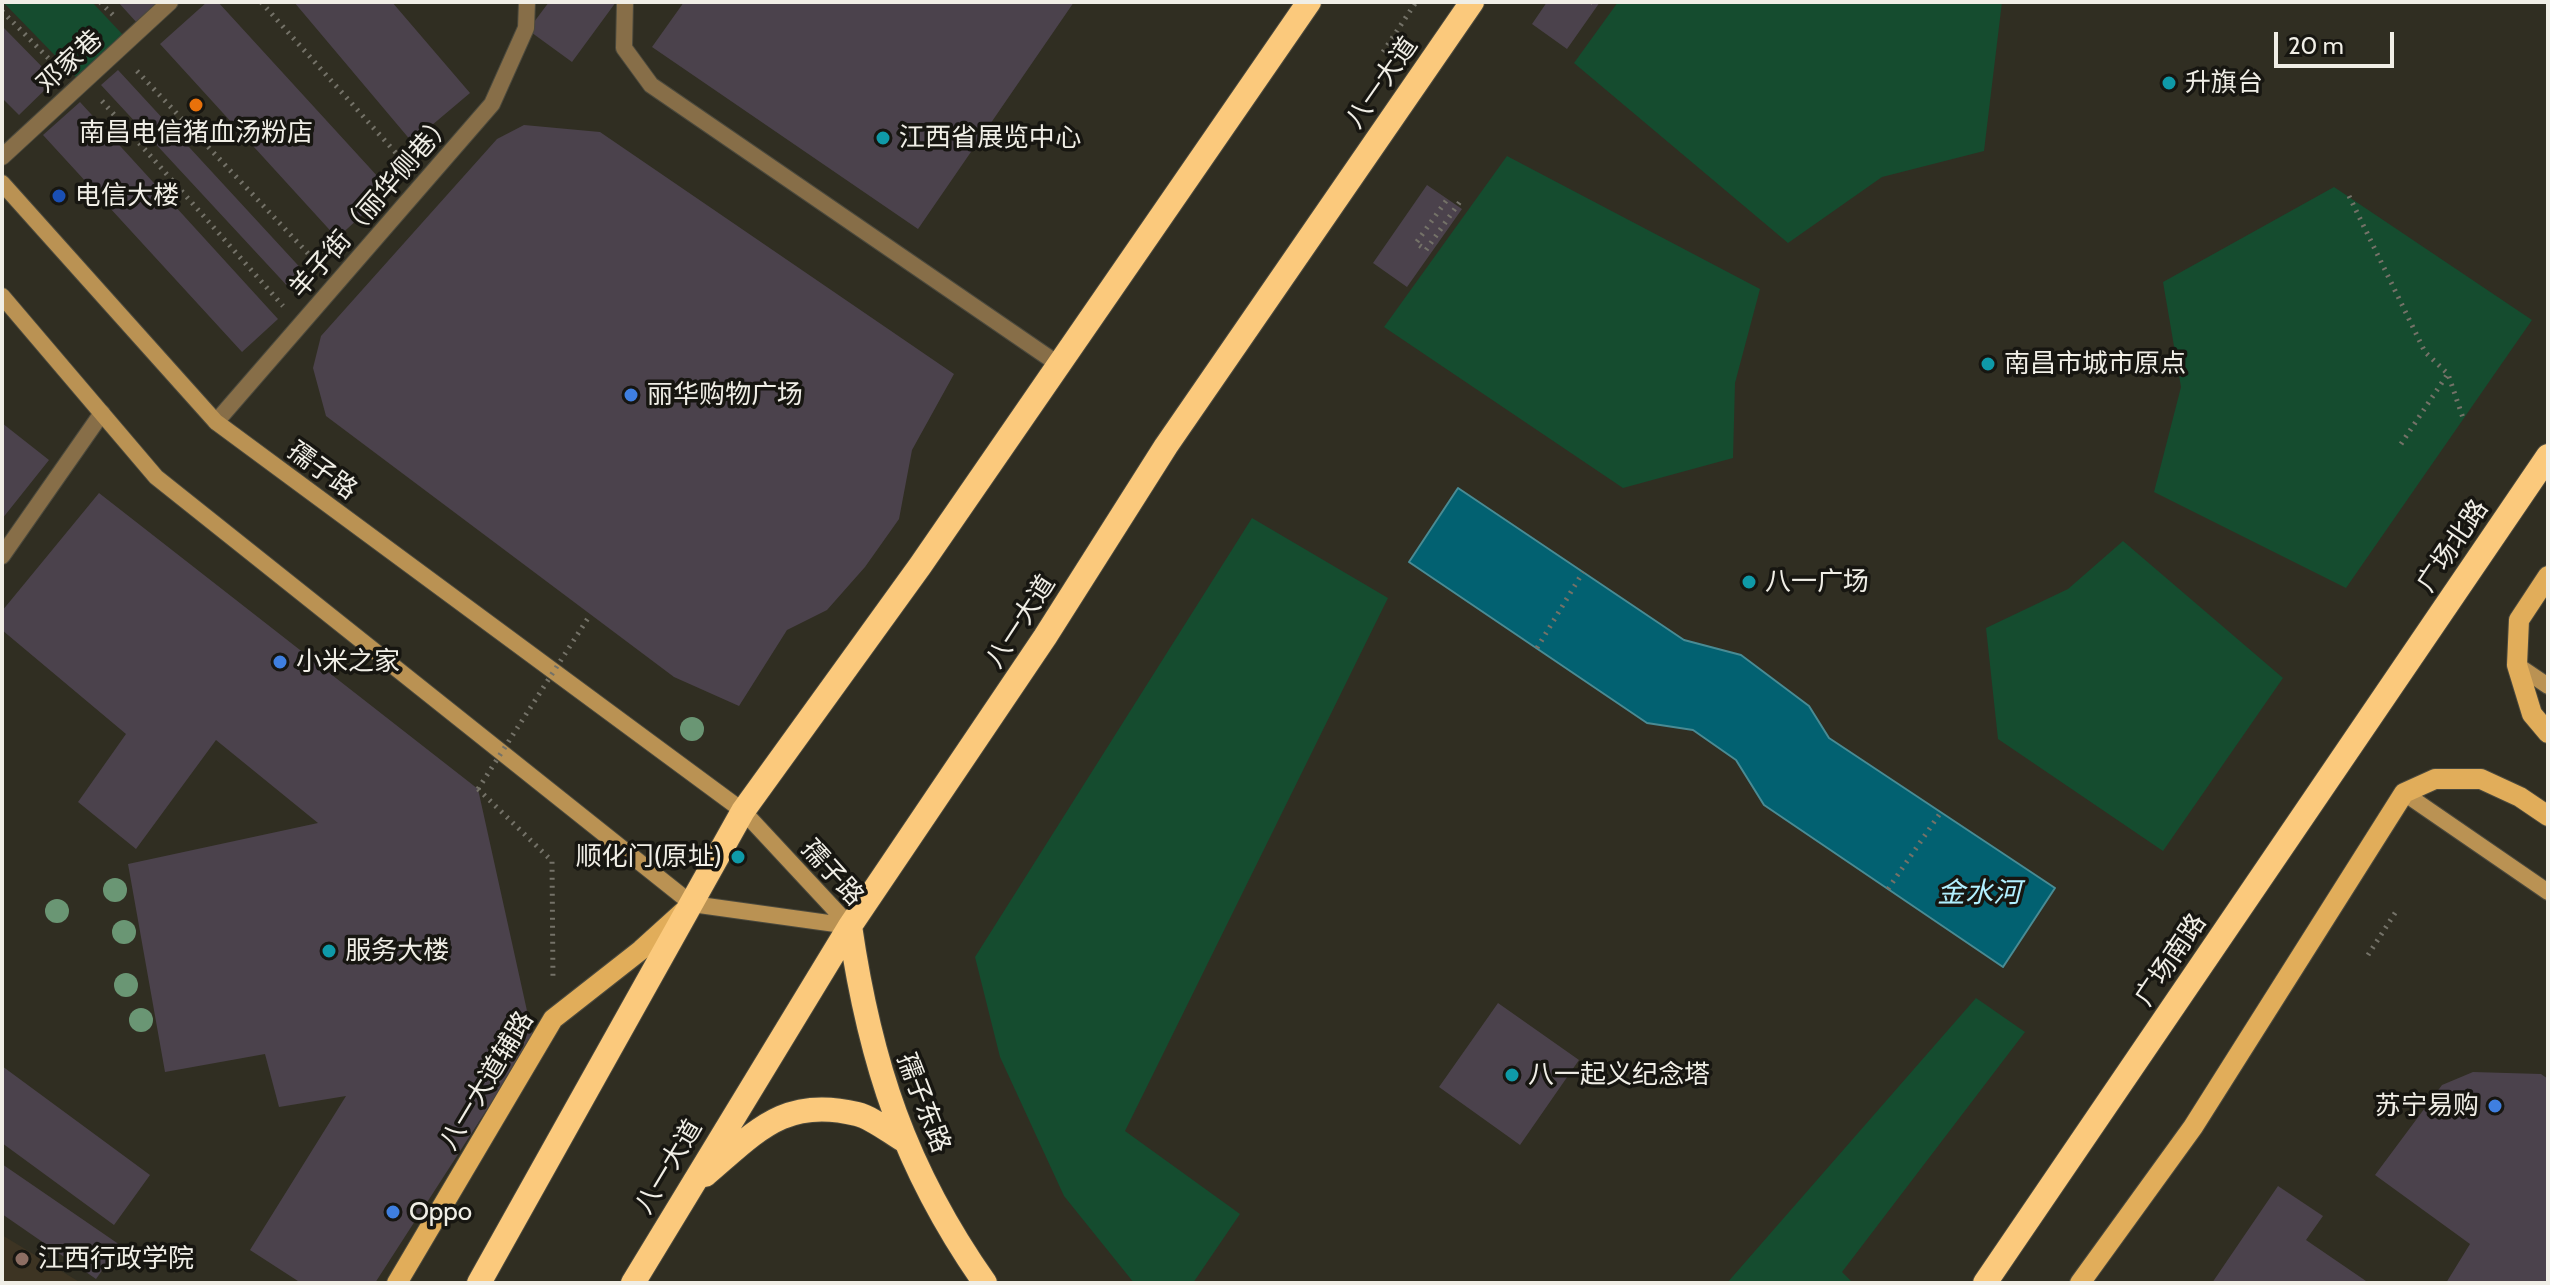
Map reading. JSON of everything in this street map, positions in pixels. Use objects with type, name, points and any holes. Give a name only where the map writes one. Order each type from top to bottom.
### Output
[{"type":"highway","points":[[479,1283],[743,811],[920,566],[1309,2]]},
{"type":"highway","name":"八一大道","points":[[633,1283],[850,926],[1045,637],[1166,446],[1472,2]]},
{"type":"highway","name":"广场北路","points":[[2403,667],[2548,456]]},
{"type":"highway","name":"广场南路","points":[[1985,1283],[2403,667]]},
{"type":"highway","name":"孺子东路","points":[[850,926],[860,996],[876,1063],[905,1141],[929,1193],[963,1253],[985,1283]]},
{"type":"highway","points":[[691,1186],[770,1121],[805,1109],[859,1114],[905,1141]]},
{"type":"main road","name":"孺子路","points":[[2,183],[216,422],[743,811],[850,926]]},
{"type":"main road","points":[[2,296],[156,477],[692,904]]},
{"type":"main road","points":[[2548,576],[2519,620],[2517,665],[2532,714],[2548,733]]},
{"type":"main road","points":[[2517,665],[2548,686]]},
{"type":"main road","points":[[2080,1283],[2193,1127],[2404,793],[2435,779],[2481,779],[2520,797],[2548,816]]},
{"type":"main road","points":[[2404,793],[2548,892]]},
{"type":"main road","name":"孺子路","points":[[692,904],[850,926]]},
{"type":"main road","name":"八一大道辅路","points":[[397,1283],[553,1019],[641,950],[692,904]]},
{"type":"street","name":"邓家巷","points":[[2,157],[170,2]]},
{"type":"street","name":"羊子街（丽华侧巷）","points":[[216,422],[492,104],[526,28],[527,2]]},
{"type":"street","points":[[625,2],[624,48],[651,85],[1058,364]]},
{"type":"street","points":[[2,556],[102,413]]},
{"type":"path","points":[[261,2],[424,183]]},
{"type":"path","points":[[1383,52],[1416,2]]},
{"type":"path","points":[[2,11],[81,85],[276,298]]},
{"type":"path","points":[[118,51],[336,284]]},
{"type":"path","points":[[2349,196],[2425,352],[2448,374],[2463,418]]},
{"type":"path","points":[[1446,201],[1416,243],[1426,250],[1461,200]]},
{"type":"path","points":[[2401,444],[2448,374]]},
{"type":"path","points":[[1537,648],[1583,572]]},
{"type":"path","points":[[552,861],[478,789],[590,615]]},
{"type":"path","points":[[1888,889],[1941,812]]},
{"type":"path","points":[[2368,955],[2397,910]]},
{"type":"shaded area","name":"江西行政学院","points":[[2,1235],[81,1283],[2,1283]]},
{"type":"green space","points":[[3,2],[92,2],[124,36],[77,78]]},
{"type":"green space","points":[[1618,2],[2002,2],[1984,151],[1882,177],[1788,243],[1574,63]]},
{"type":"green space","points":[[1507,156],[1760,289],[1735,383],[1733,458],[1623,488],[1384,327]]},
{"type":"green space","points":[[2334,187],[2532,320],[2346,588],[2154,492],[2181,387],[2163,282]]},
{"type":"green space","points":[[1252,518],[1388,598],[1125,1131],[1240,1214],[1193,1283],[1134,1283],[1064,1196],[1000,1057],[975,957]]},
{"type":"green space","points":[[2123,541],[2283,678],[2163,851],[1998,739],[1986,628],[2068,589]]},
{"type":"green space","points":[[1976,998],[2025,1032],[1842,1272],[1853,1283],[1727,1283]]},
{"type":"water","name":"金水河","points":[[1458,488],[1684,640],[1741,655],[1809,706],[1829,738],[2055,888],[2003,967],[1764,805],[1736,760],[1693,730],[1647,723],[1409,562]]},
{"type":"building","points":[[118,2],[161,2],[138,24]]},
{"type":"building","points":[[207,2],[218,2],[390,190],[337,238],[160,44]]},
{"type":"building","points":[[294,2],[392,2],[470,93],[412,142]]},
{"type":"building","points":[[549,2],[616,2],[572,62],[528,30]]},
{"type":"building","name":"江西省展览中心","points":[[684,2],[1074,2],[918,229],[652,47]]},
{"type":"building","points":[[1547,2],[1600,2],[1567,49],[1532,24]]},
{"type":"building","points":[[2,26],[55,80],[19,115],[2,98]]},
{"type":"building","points":[[118,70],[307,275],[291,290],[101,85]]},
{"type":"building","points":[[80,102],[278,319],[242,352],[43,135]]},
{"type":"building","name":"丽华购物广场","points":[[524,125],[600,132],[954,374],[912,450],[899,519],[865,567],[827,610],[787,630],[739,706],[674,677],[326,416],[313,368],[321,336],[497,139]]},
{"type":"building","points":[[1427,185],[1462,209],[1407,287],[1373,263]]},
{"type":"building","points":[[2,423],[49,460],[2,519]]},
{"type":"building","name":"服务大楼","points":[[99,493],[478,789],[533,1038],[375,1283],[301,1283],[250,1250],[346,1096],[279,1107],[265,1054],[165,1072],[128,864],[318,823],[216,740],[136,849],[78,802],[126,734],[2,630],[2,611]]},
{"type":"building","points":[[1498,1003],[1579,1060],[1520,1145],[1439,1087]]},
{"type":"building","points":[[2,1066],[150,1175],[114,1225],[2,1143]]},
{"type":"building","points":[[2473,1072],[2541,1074],[2548,1079],[2548,1283],[2446,1283],[2470,1244],[2375,1175],[2442,1085]]},
{"type":"building","points":[[2,1164],[120,1245],[96,1279],[2,1214]]},
{"type":"building","points":[[2278,1186],[2323,1216],[2306,1240],[2365,1283],[2212,1283]]},
{"type":"place","name":"升旗台","points":[[2169,83]]},
{"type":"place","name":"南昌电信猪血汤粉店","points":[[196,105]]},
{"type":"place","name":"江西省展览中心","points":[[883,138]]},
{"type":"place","name":"电信大楼","points":[[59,196]]},
{"type":"place","name":"南昌市城市原点","points":[[1988,364]]},
{"type":"place","name":"丽华购物广场","points":[[631,395]]},
{"type":"place","name":"八一广场","points":[[1749,582]]},
{"type":"place","name":"小米之家","points":[[280,662]]},
{"type":"place","name":"顺化门(原址)","points":[[738,857]]},
{"type":"place","name":"服务大楼","points":[[329,951]]},
{"type":"place","name":"八一起义纪念塔","points":[[1512,1075]]},
{"type":"place","name":"苏宁易购","points":[[2495,1106]]},
{"type":"place","name":"Oppo","points":[[393,1212]]},
{"type":"place","name":"江西行政学院","points":[[22,1259]]}]
